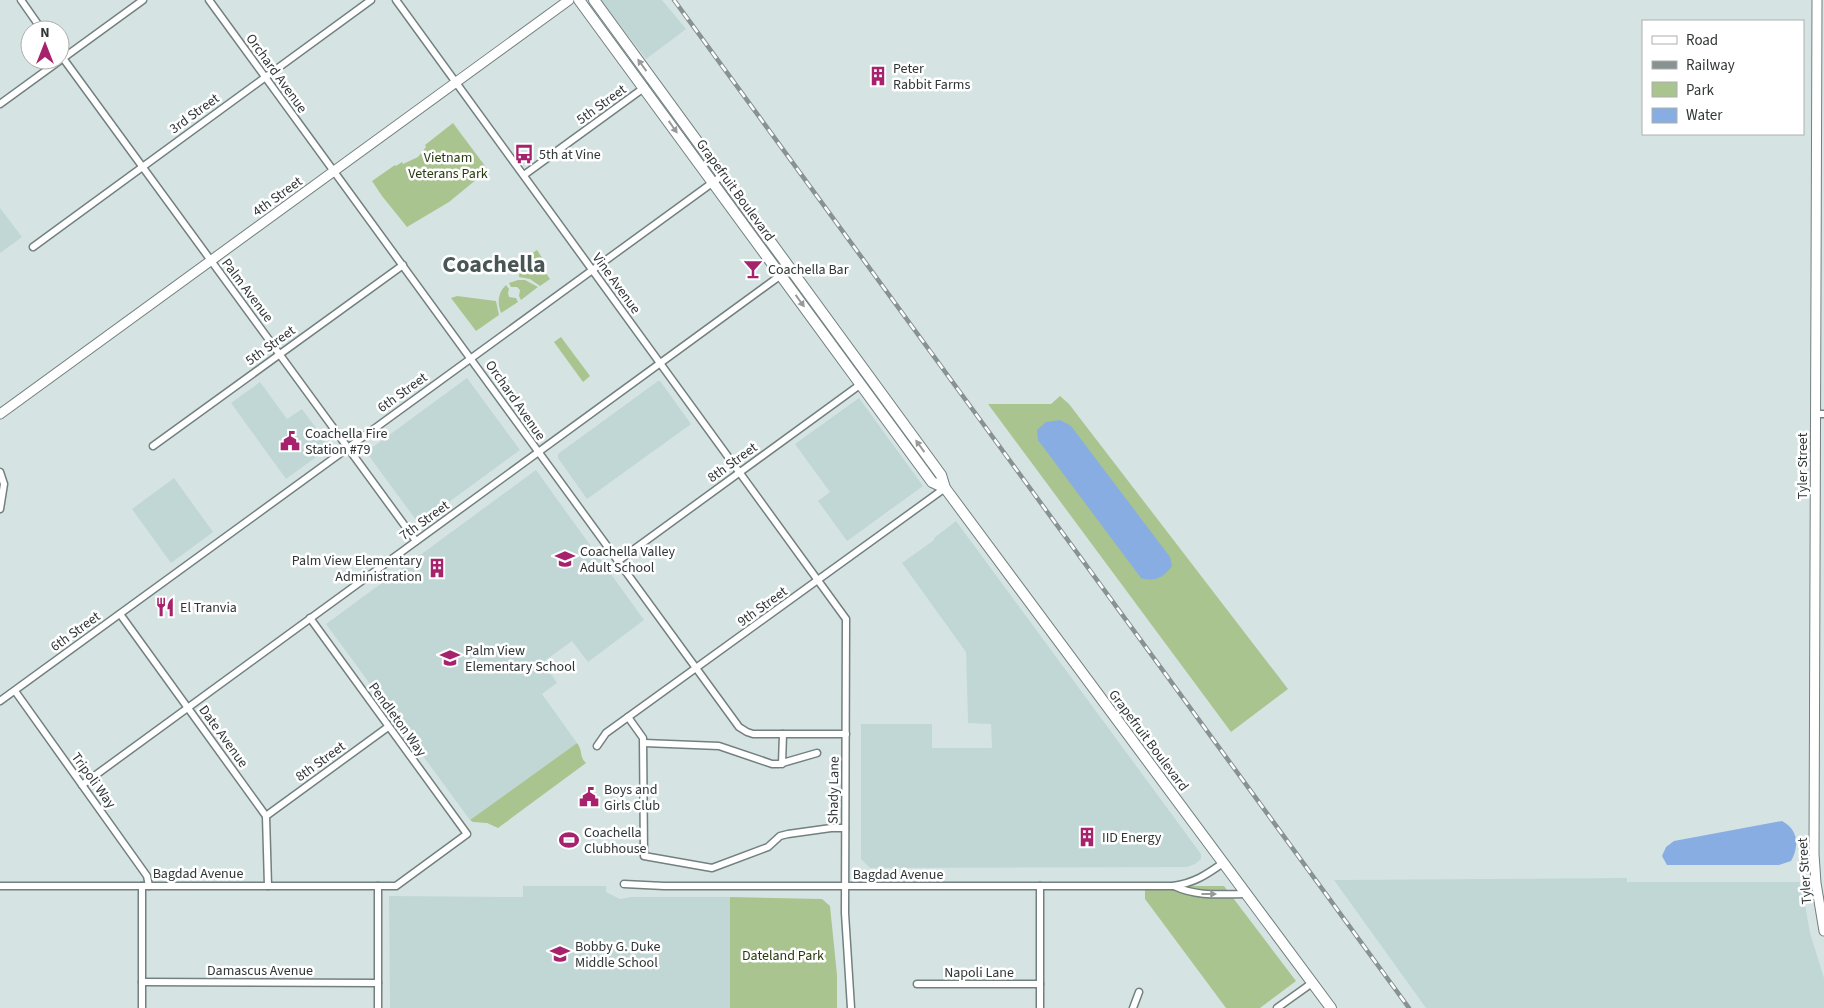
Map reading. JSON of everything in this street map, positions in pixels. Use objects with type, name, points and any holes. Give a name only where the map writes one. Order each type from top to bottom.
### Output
[{"type":"main road","name":"Grapefruit Boulevard","points":[[580,0],[932,482],[945,488]]},
{"type":"main road","name":"Grapefruit Boulevard","points":[[594,0],[941,475],[945,488],[1331,1008]]},
{"type":"street","points":[[21,0],[35,20]]},
{"type":"street","points":[[70,50],[143,0]]},
{"type":"street","name":"Orchard Avenue","points":[[209,0],[742,730],[752,734],[846,734]]},
{"type":"street","name":"3rd Street","points":[[32,247],[370,0]]},
{"type":"street","name":"Vine Avenue","points":[[396,0],[819,580]]},
{"type":"street","name":"4th Street","points":[[0,414],[570,0]]},
{"type":"street","name":"Tyler Street","points":[[1817,0],[1820,414],[1814,854],[1821,894],[1824,930]]},
{"type":"street","name":"Palm Avenue","points":[[70,68],[416,541]]},
{"type":"street","points":[[0,104],[43,70]]},
{"type":"street","name":"5th Street","points":[[524,175],[644,88]]},
{"type":"street","name":"6th Street","points":[[0,701],[723,175]]},
{"type":"street","name":"5th Street","points":[[153,446],[403,265]]},
{"type":"street","name":"7th Street","points":[[82,785],[781,276]]},
{"type":"street","name":"8th Street","points":[[618,562],[861,384]]},
{"type":"street","points":[[0,472],[4,484],[0,509]]},
{"type":"street","name":"9th Street","points":[[597,746],[606,733],[945,488]]},
{"type":"street","name":"Shady Lane","points":[[819,580],[846,619],[845,913],[851,1008]]},
{"type":"street","name":"Date Avenue","points":[[120,614],[266,816]]},
{"type":"street","name":"Pendleton Way","points":[[310,618],[467,834],[396,886]]},
{"type":"street","name":"Tripoli Way","points":[[15,691],[147,876],[142,1008]]},
{"type":"street","points":[[628,717],[644,738],[644,856],[712,868],[768,846],[780,836],[831,828],[846,828]]},
{"type":"street","name":"8th Street","points":[[266,816],[388,727]]},
{"type":"street","points":[[782,764],[783,734]]},
{"type":"street","points":[[644,743],[713,745],[772,764],[782,764],[817,753]]},
{"type":"street","points":[[266,816],[268,886]]},
{"type":"street","name":"Bagdad Avenue","points":[[624,884],[638,886],[1173,886],[1188,884],[1223,863]]},
{"type":"street","name":"Bagdad Avenue","points":[[0,886],[396,886]]},
{"type":"street","points":[[378,886],[378,1008]]},
{"type":"street","points":[[1040,886],[1040,1008]]},
{"type":"street","name":"Bagdad Avenue","points":[[1173,886],[1185,892],[1199,894],[1247,894]]},
{"type":"street","name":"Damascus Avenue","points":[[142,982],[378,983]]},
{"type":"street","points":[[1277,1008],[1312,983]]},
{"type":"street","name":"Napoli Lane","points":[[917,984],[1040,984]]},
{"type":"street","points":[[1133,1008],[1139,992]]},
{"type":"shaded area","points":[[601,0],[662,0],[686,29],[646,59]]},
{"type":"shaded area","points":[[0,208],[22,237],[0,253]]},
{"type":"shaded area","points":[[467,378],[520,450],[419,524],[366,452]]},
{"type":"shaded area","points":[[660,381],[691,424],[587,499],[558,458],[558,454]]},
{"type":"shaded area","points":[[260,382],[287,419],[302,409],[330,447],[286,479],[231,403]]},
{"type":"shaded area","points":[[859,398],[923,486],[847,541],[818,501],[830,492],[795,444]]},
{"type":"shaded area","name":"Palm View Elementary School","points":[[536,470],[644,620],[588,662],[572,641],[543,662],[557,683],[542,694],[577,743],[470,820],[326,624]]},
{"type":"shaded area","points":[[174,478],[213,532],[171,563],[132,509]]},
{"type":"shaded area","points":[[956,521],[1201,854],[1201,859],[1195,864],[1187,867],[870,868],[861,859],[861,724],[932,724],[932,748],[992,748],[991,724],[968,723],[966,652],[902,563]]},
{"type":"shaded area","points":[[1627,878],[1627,882],[1801,882],[1810,933],[1824,978],[1824,1008],[1426,1008],[1334,880]]},
{"type":"shaded area","name":"Bobby G. Duke Middle School","points":[[523,886],[606,886],[606,892],[620,899],[632,897],[730,897],[730,1008],[390,1008],[389,896],[523,897]]},
{"type":"green space","name":"Vietnam Veterans Park","points":[[453,123],[488,170],[449,202],[407,227],[372,181],[395,165],[402,162],[403,164],[418,157],[426,147],[425,145]]},
{"type":"green space","points":[[537,250],[544,261],[542,268],[550,279],[540,286],[530,279],[519,277],[523,253],[531,254]]},
{"type":"green space","points":[[525,280],[538,287],[521,300],[519,296],[520,290],[517,287],[511,287],[509,283]]},
{"type":"green space","points":[[506,285],[509,289],[509,297],[516,298],[518,302],[501,313],[499,298],[501,291]]},
{"type":"green space","points":[[457,296],[496,301],[499,315],[476,331],[451,298]]},
{"type":"green space","points":[[561,337],[590,376],[583,382],[554,342]]},
{"type":"green space","points":[[1060,396],[1069,404],[1288,689],[1231,732],[988,404],[1051,404]]},
{"type":"green space","points":[[577,743],[582,758],[586,763],[498,828],[487,823],[470,820]]},
{"type":"green space","points":[[1145,886],[1224,886],[1296,981],[1260,1008],[1226,1008],[1145,899]]},
{"type":"green space","name":"Dateland Park","points":[[730,897],[822,899],[830,906],[837,975],[837,1008],[730,1008]]},
{"type":"water","points":[[1060,420],[1071,426],[1170,557],[1172,566],[1165,574],[1150,580],[1141,578],[1038,440],[1037,430],[1046,422]]},
{"type":"water","points":[[1782,821],[1792,829],[1796,845],[1791,861],[1779,865],[1667,865],[1662,856],[1666,847],[1674,841]]},
{"type":"railway","points":[[674,0],[1409,1008]]},
{"type":"place","name":"Peter Rabbit Farms","points":[[878,76]]},
{"type":"place","name":"5th at Vine","points":[[524,154]]},
{"type":"place","name":"Coachella Bar","points":[[753,269]]},
{"type":"place","name":"Coachella Fire Station #79","points":[[290,441]]},
{"type":"place","name":"Coachella Valley Adult School","points":[[565,559]]},
{"type":"place","name":"Palm View Elementary Administration","points":[[437,568]]},
{"type":"place","name":"El Tranvia","points":[[165,607]]},
{"type":"place","name":"Palm View Elementary School","points":[[450,658]]},
{"type":"place","name":"Boys and Girls Club","points":[[589,797]]},
{"type":"place","name":"IID Energy","points":[[1087,837]]},
{"type":"place","name":"Coachella Clubhouse","points":[[569,840]]},
{"type":"place","name":"Bobby G. Duke Middle School","points":[[560,954]]},
{"type":"district","name":"Coachella","points":[[494,264]]}]
